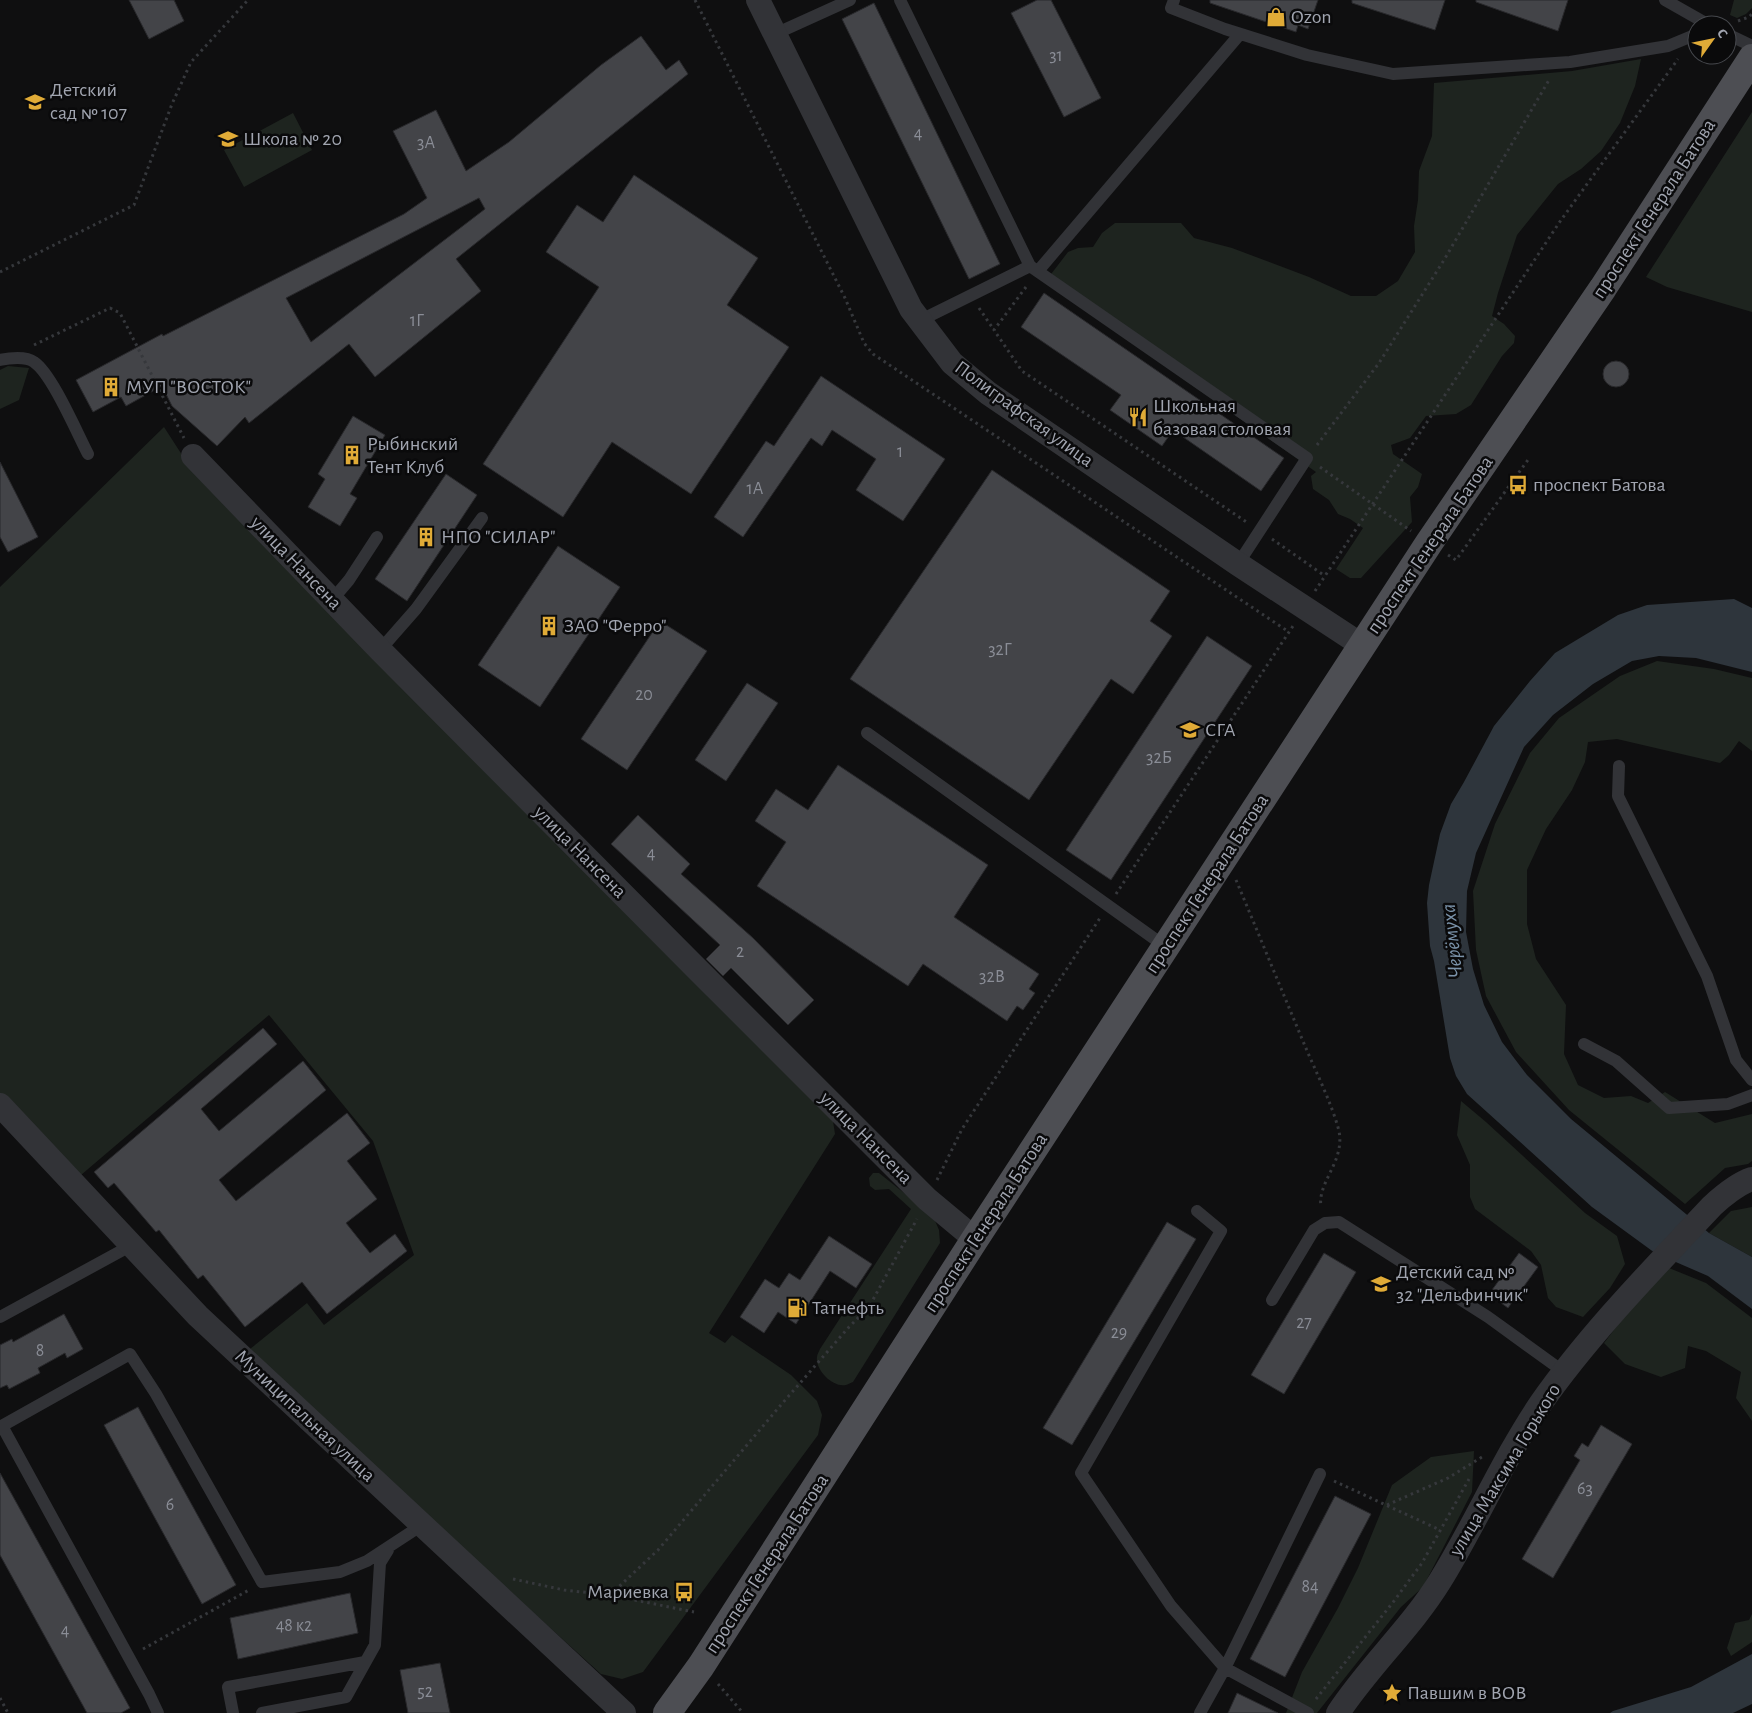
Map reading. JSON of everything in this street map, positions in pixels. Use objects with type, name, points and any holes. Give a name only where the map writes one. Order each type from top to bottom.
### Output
[{"type":"main road","name":"проспект Генерала Батова","points":[[669,1712],[744,1600],[975,1239],[1429,543],[1609,280],[1752,58]]},
{"type":"street","name":"Полиграфская улица","points":[[758,0],[911,309],[952,362],[988,393],[1238,564],[1363,646]]},
{"type":"street","name":"улица Нансена","points":[[193,456],[380,650],[928,1200],[975,1239]]},
{"type":"street","name":"Муниципальная улица","points":[[0,1105],[198,1316],[624,1713]]},
{"type":"street","name":"улица Максима Горького","points":[[1338,1713],[1422,1607],[1440,1581],[1525,1429],[1564,1372],[1611,1315],[1712,1206],[1724,1195],[1752,1179]]},
{"type":"lane","points":[[775,34],[850,0]]},
{"type":"lane","points":[[900,0],[1034,269],[1307,458],[1238,564]]},
{"type":"lane","points":[[1665,0],[1691,15]]},
{"type":"lane","points":[[1172,4],[1240,34],[1307,55],[1393,74],[1559,63],[1668,46],[1687,38]]},
{"type":"lane","points":[[919,321],[970,296],[1034,269],[1240,34]]},
{"type":"lane","points":[[1737,39],[1752,46]]},
{"type":"lane","points":[[3,359],[32,360],[45,373],[88,454]]},
{"type":"lane","points":[[380,650],[416,609],[482,518]]},
{"type":"lane","points":[[332,600],[349,580],[377,537]]},
{"type":"lane","points":[[867,733],[1166,947]]},
{"type":"lane","points":[[1619,766],[1618,796],[1706,976],[1736,1060],[1752,1080]]},
{"type":"lane","points":[[1584,1044],[1616,1061],[1669,1108],[1728,1104],[1752,1095]]},
{"type":"lane","points":[[1197,1211],[1221,1231],[1081,1473],[1171,1606],[1225,1668],[1307,1712]]},
{"type":"lane","points":[[1272,1300],[1314,1230],[1325,1223],[1339,1222],[1488,1317],[1564,1372]]},
{"type":"lane","points":[[0,1317],[132,1245]]},
{"type":"lane","points":[[158,1713],[129,1657],[1,1427],[130,1354],[156,1394],[262,1582],[340,1572],[367,1561],[422,1525]]},
{"type":"lane","points":[[1200,1713],[1225,1668],[1320,1474]]},
{"type":"lane","points":[[262,1713],[346,1697],[375,1645],[380,1563],[392,1545]]},
{"type":"lane","points":[[233,1713],[228,1688],[365,1662]]},
{"type":"path","points":[[0,272],[134,205],[172,104],[191,62],[248,0]]},
{"type":"path","points":[[610,1595],[658,1550],[780,1406],[849,1327],[869,1307],[928,1200],[962,1130],[1108,905],[1561,220],[1680,56]]},
{"type":"path","points":[[1307,458],[1379,363],[1444,260],[1559,63]]},
{"type":"path","points":[[994,330],[1034,269]]},
{"type":"path","points":[[970,296],[1022,371],[1325,576]]},
{"type":"path","points":[[3,359],[110,308],[120,314],[193,456]]},
{"type":"path","points":[[1226,855],[1339,1131],[1340,1146],[1336,1163],[1324,1187],[1321,1204],[1325,1223]]},
{"type":"path","points":[[1477,1466],[1486,1449]]},
{"type":"path","points":[[1387,1505],[1448,1478],[1482,1458]]},
{"type":"path","points":[[1320,1474],[1440,1530]]},
{"type":"path","points":[[1307,1712],[1422,1563],[1472,1474]]},
{"type":"path","points":[[508,1578],[564,1590],[610,1595],[694,1612]]},
{"type":"path","points":[[129,1657],[262,1582]]},
{"type":"path","points":[[0,1698],[8,1713]]},
{"type":"shaded area","points":[[1734,0],[1752,0],[1752,8],[1746,14],[1737,18],[1737,15],[1730,15]]},
{"type":"shaded area","points":[[1641,59],[1635,86],[1620,123],[1601,151],[1581,169],[1558,184],[1517,235],[1492,316],[1504,324],[1515,336],[1514,343],[1502,356],[1471,405],[1456,414],[1426,416],[1410,438],[1391,445],[1393,454],[1422,474],[1418,487],[1410,497],[1412,522],[1361,578],[1350,578],[1336,569],[1363,528],[1350,519],[1338,514],[1329,500],[1313,489],[1311,476],[1316,472],[1045,282],[1068,252],[1078,248],[1093,247],[1102,233],[1115,223],[1181,223],[1194,238],[1232,248],[1309,277],[1351,296],[1376,296],[1398,281],[1415,252],[1414,226],[1418,200],[1419,171],[1432,136],[1434,83],[1572,71]]},
{"type":"shaded area","points":[[1752,112],[1752,312],[1667,287],[1646,277]]},
{"type":"shaded area","points":[[293,113],[312,150],[244,187],[224,150]]},
{"type":"shaded area","points":[[8,366],[29,368],[19,400],[0,409],[0,370]]},
{"type":"shaded area","points":[[164,427],[184,458],[833,1121],[835,1134],[709,1333],[725,1343],[732,1335],[791,1375],[817,1401],[822,1415],[818,1435],[643,1672],[622,1679],[601,1674],[429,1518],[250,1349],[307,1303],[324,1325],[414,1255],[373,1141],[269,1015],[81,1175],[0,1094],[0,587]]},
{"type":"shaded area","points":[[1657,661],[1714,669],[1752,678],[1752,751],[1739,741],[1729,755],[1720,763],[1617,739],[1588,742],[1585,762],[1572,790],[1546,829],[1527,870],[1527,924],[1536,959],[1566,1005],[1564,1054],[1578,1085],[1604,1098],[1631,1096],[1648,1103],[1665,1092],[1715,1123],[1752,1114],[1752,1161],[1748,1164],[1725,1168],[1685,1204],[1569,1110],[1516,1052],[1486,996],[1476,950],[1473,891],[1495,824],[1530,753],[1559,718],[1620,676]]},
{"type":"shaded area","points":[[1461,1101],[1585,1213],[1617,1236],[1625,1264],[1610,1288],[1583,1317],[1556,1307],[1548,1298],[1541,1265],[1531,1251],[1475,1209],[1470,1197],[1470,1165],[1457,1135]]},
{"type":"shaded area","points":[[873,1173],[879,1173],[933,1216],[939,1230],[940,1243],[853,1382],[841,1385],[831,1381],[822,1372],[817,1362],[818,1354],[911,1209],[889,1189],[875,1190],[870,1186],[869,1178]]},
{"type":"shaded area","points":[[1752,1207],[1752,1257],[1709,1233],[1731,1211]]},
{"type":"shaded area","points":[[1669,1268],[1706,1283],[1752,1318],[1752,1421],[1736,1398],[1741,1372],[1706,1351],[1688,1346],[1685,1368],[1661,1377],[1625,1364],[1604,1343],[1627,1313]]},
{"type":"shaded area","points":[[1474,1451],[1472,1492],[1423,1587],[1401,1607],[1317,1713],[1286,1713],[1302,1672],[1358,1568],[1392,1485],[1431,1457]]},
{"type":"shaded area","points":[[1752,1614],[1752,1642],[1731,1656],[1727,1648],[1735,1623],[1749,1620]]},
{"type":"water","name":"Черёмуха","points":[[1734,599],[1752,608],[1752,672],[1696,658],[1659,656],[1632,661],[1593,684],[1553,715],[1524,747],[1476,853],[1467,891],[1466,932],[1473,969],[1484,1005],[1502,1042],[1527,1075],[1571,1119],[1709,1233],[1752,1257],[1752,1309],[1708,1276],[1655,1253],[1592,1207],[1467,1094],[1456,1076],[1450,1058],[1430,946],[1427,903],[1440,834],[1451,804],[1494,726],[1555,653],[1618,615],[1647,605]]},
{"type":"water","points":[[1752,1654],[1752,1704],[1733,1713],[1610,1713],[1691,1687]]},
{"type":"building","points":[[129,0],[174,0],[184,21],[149,39]]},
{"type":"building","points":[[1037,0],[1051,0],[1101,98],[1064,117],[1011,13]]},
{"type":"building","points":[[1210,0],[1318,0],[1308,29],[1298,25],[1296,32],[1210,3]]},
{"type":"building","points":[[1352,0],[1445,0],[1435,30],[1352,3]]},
{"type":"building","points":[[1476,0],[1568,0],[1558,31],[1476,2]]},
{"type":"building","points":[[874,3],[1000,264],[969,279],[842,19]]},
{"type":"building","points":[[641,36],[666,70],[679,60],[688,74],[456,259],[481,291],[375,377],[349,344],[249,423],[245,417],[217,446],[172,406],[162,386],[126,406],[121,397],[93,412],[76,380],[162,334],[163,336],[404,214],[427,198],[393,131],[436,110],[466,171],[509,142],[601,65]],"holes":[[[479,198],[485,209],[311,342],[286,298]]]},
{"type":"building","points":[[634,175],[758,258],[727,305],[789,347],[691,494],[612,442],[563,517],[483,464],[599,287],[546,252],[577,205],[603,222]]},
{"type":"building","points":[[1044,293],[1284,458],[1261,491],[1173,430],[1162,446],[1110,410],[1121,395],[1021,327]]},
{"type":"building","points":[[1616,361],[1625,365],[1629,374],[1625,383],[1616,387],[1607,383],[1603,374],[1607,365]]},
{"type":"building","points":[[821,376],[945,459],[903,521],[856,490],[876,459],[832,430],[822,446],[811,438],[743,537],[714,517],[766,441],[774,446]]},
{"type":"building","name":"Рыбинский Тент Клуб","points":[[353,416],[385,435],[350,494],[357,498],[340,526],[308,507],[325,479],[318,474]]},
{"type":"building","points":[[0,462],[38,537],[8,552],[0,537]]},
{"type":"building","points":[[992,470],[1170,591],[1150,621],[1172,636],[1133,694],[1111,679],[1029,800],[850,679]]},
{"type":"building","name":"НПО \"СИЛАР\"","points":[[446,474],[477,495],[407,601],[375,579]]},
{"type":"building","name":"ЗАО \"Ферро\"","points":[[558,546],[620,587],[540,707],[478,665]]},
{"type":"building","points":[[660,621],[707,651],[627,770],[581,739]]},
{"type":"building","points":[[1207,636],[1252,666],[1111,880],[1066,850]]},
{"type":"building","points":[[747,683],[778,703],[726,781],[695,760]]},
{"type":"building","points":[[838,765],[988,865],[954,917],[1039,974],[1029,989],[1035,993],[1023,1010],[1017,1006],[1007,1021],[923,964],[908,986],[757,886],[786,842],[755,821],[776,789],[808,810]]},
{"type":"building","points":[[638,815],[690,864],[681,874],[753,938],[814,1000],[788,1025],[731,968],[723,976],[706,959],[720,945],[611,844]]},
{"type":"building","points":[[263,1028],[277,1044],[201,1109],[219,1131],[303,1061],[326,1090],[219,1180],[236,1201],[347,1113],[370,1143],[347,1161],[377,1199],[346,1223],[370,1253],[395,1234],[407,1251],[327,1314],[302,1282],[245,1327],[203,1275],[198,1279],[159,1230],[156,1232],[114,1183],[108,1188],[94,1172]]},
{"type":"building","points":[[1167,1222],[1196,1239],[1072,1445],[1043,1428]]},
{"type":"building","points":[[829,1236],[872,1264],[856,1288],[830,1271],[796,1324],[778,1312],[764,1333],[740,1317],[765,1279],[779,1288],[789,1273],[800,1280]]},
{"type":"building","points":[[1324,1253],[1356,1272],[1284,1394],[1251,1375]]},
{"type":"building","points":[[1519,1253],[1538,1267],[1508,1308],[1489,1294]]},
{"type":"building","points":[[64,1314],[83,1349],[67,1358],[65,1353],[38,1368],[40,1373],[9,1389],[7,1385],[0,1388],[0,1345],[12,1339],[13,1342]]},
{"type":"building","points":[[138,1407],[236,1585],[202,1604],[104,1425]]},
{"type":"building","points":[[1601,1425],[1632,1444],[1553,1578],[1522,1559],[1580,1460],[1574,1456],[1582,1443],[1588,1447]]},
{"type":"building","points":[[0,1473],[130,1708],[121,1713],[87,1713],[0,1555]]},
{"type":"building","points":[[1335,1496],[1371,1514],[1285,1677],[1250,1659]]},
{"type":"building","points":[[350,1593],[358,1633],[238,1659],[230,1618]]},
{"type":"building","points":[[440,1663],[450,1713],[408,1713],[400,1670]]},
{"type":"building","points":[[1237,1693],[1278,1713],[1228,1713]]},
{"type":"place","name":"Ozon","points":[[1276,17]]},
{"type":"place","name":"Детский сад № 107","points":[[35,102]]},
{"type":"place","name":"Школа № 20","points":[[228,139]]},
{"type":"place","name":"МУП \"ВОСТОК\"","points":[[111,387]]},
{"type":"place","name":"Школьная базовая столовая","points":[[1138,417]]},
{"type":"place","name":"Рыбинский Тент Клуб","points":[[352,455]]},
{"type":"place","name":"проспект Батова","points":[[1518,485]]},
{"type":"place","name":"НПО \"СИЛАР\"","points":[[426,537]]},
{"type":"place","name":"ЗАО \"Ферро\"","points":[[549,626]]},
{"type":"place","name":"СГА","points":[[1190,730]]},
{"type":"place","name":"Детский сад № 32 \"Дельфинчик\"","points":[[1381,1284]]},
{"type":"place","name":"Татнефть","points":[[797,1308]]},
{"type":"place","name":"Мариевка","points":[[684,1592]]},
{"type":"place","name":"Павшим в ВОВ","points":[[1392,1693]]}]
